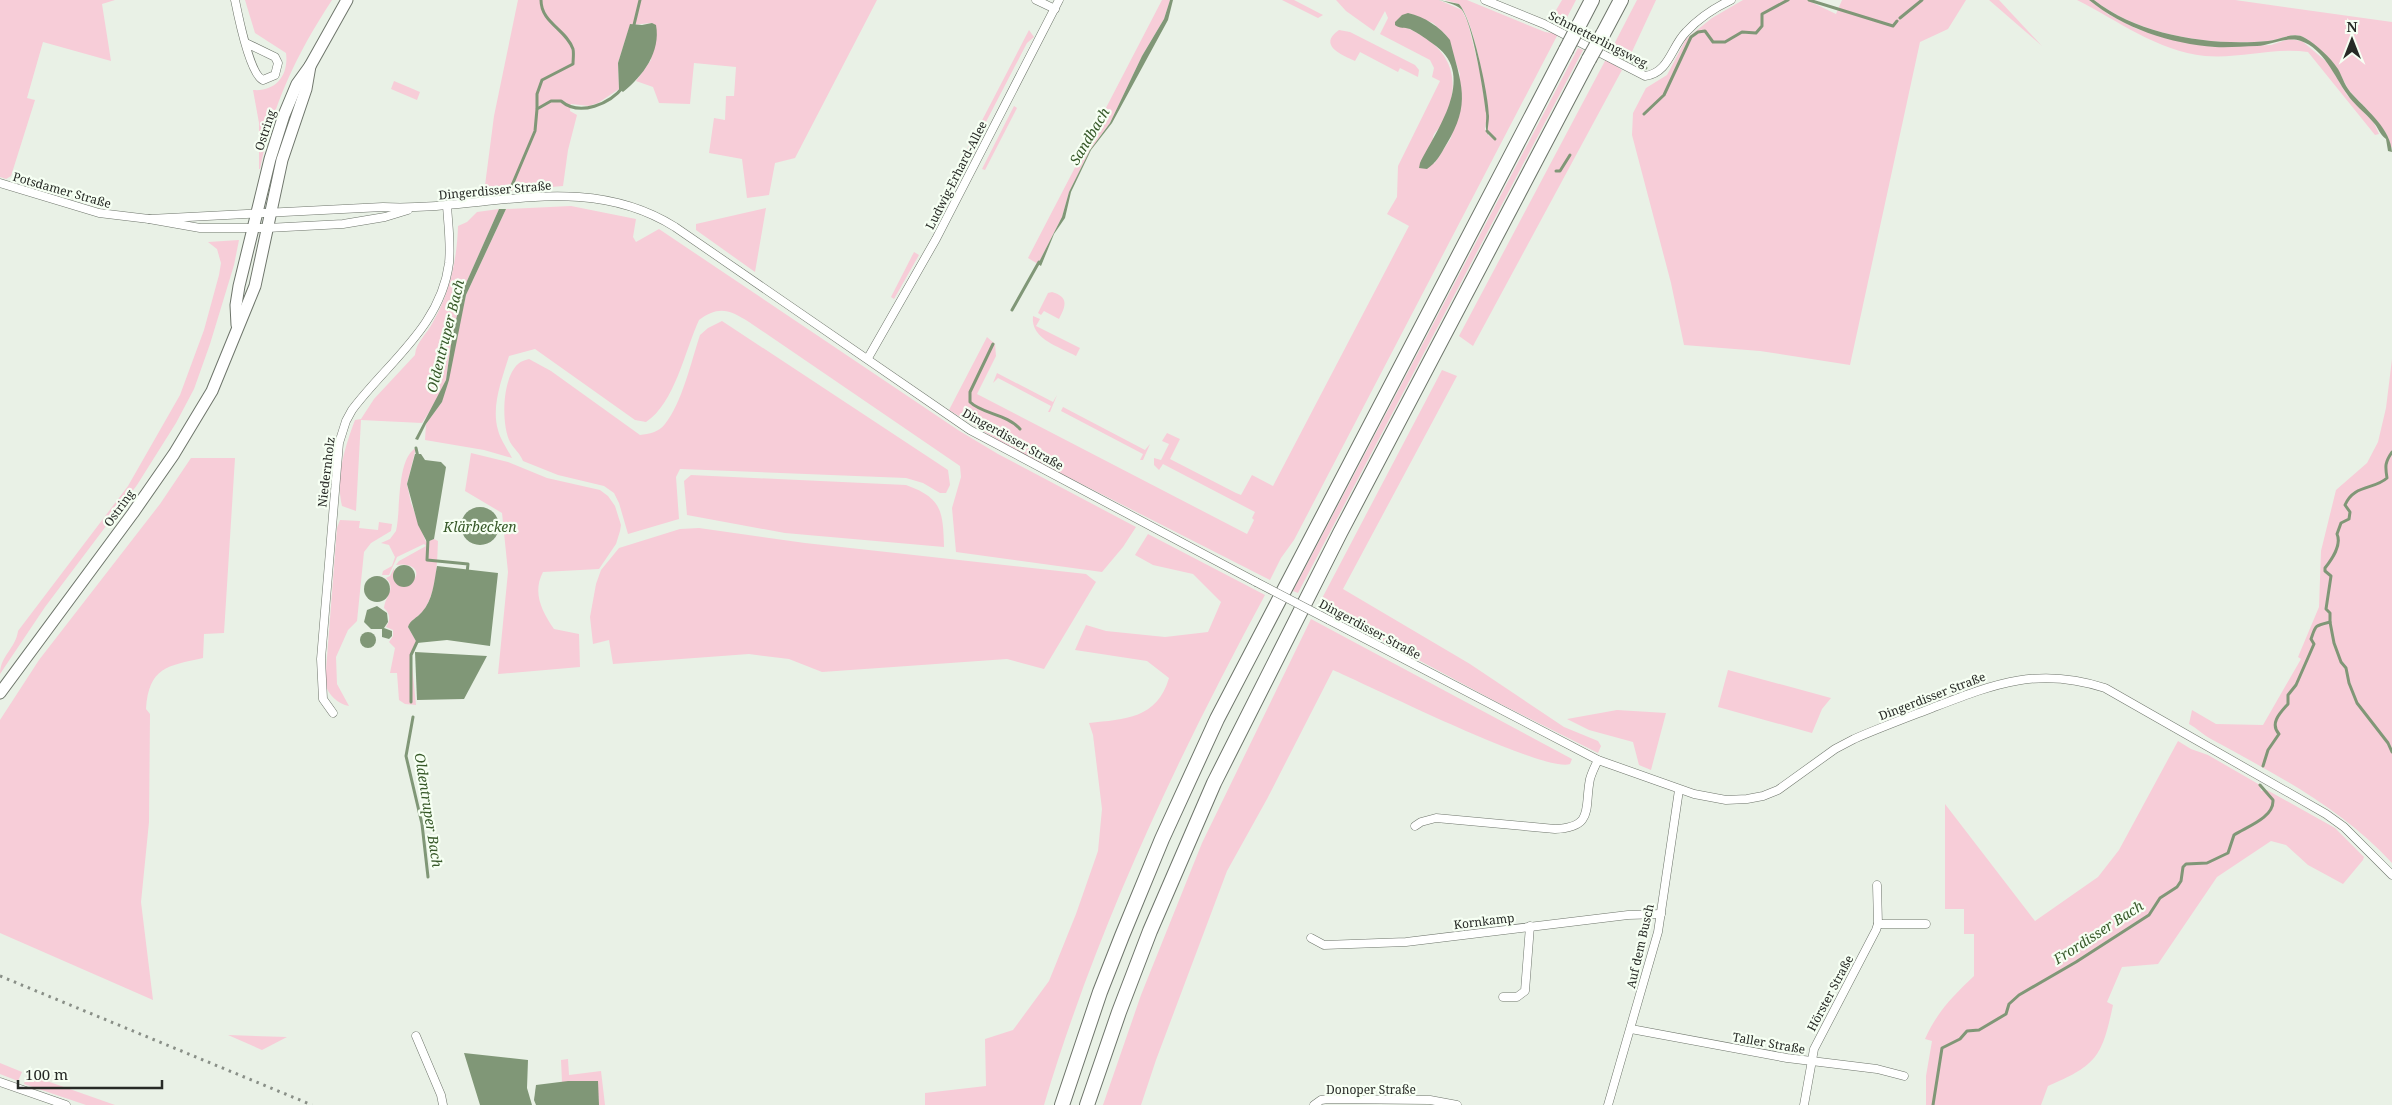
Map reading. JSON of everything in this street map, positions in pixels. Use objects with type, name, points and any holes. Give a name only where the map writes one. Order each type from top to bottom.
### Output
[{"type":"highway","points":[[1062,1105],[1100,992],[1126,927],[1162,839],[1217,719],[1592,0]]},
{"type":"highway","points":[[1087,1105],[1119,1012],[1150,931],[1214,783],[1340,533],[1620,0]]},
{"type":"main road","name":"Ostring","points":[[237,325],[236,305],[239,286],[284,115],[297,84],[310,66],[347,0]]},
{"type":"main road","name":"Ostring","points":[[0,694],[174,454],[212,391],[237,325],[247,309],[255,286],[282,160],[306,89],[310,66]]},
{"type":"street","points":[[235,0],[246,43],[255,73],[263,80],[275,74],[278,63],[275,57],[246,43]]},
{"type":"street","points":[[1036,0],[1055,9]]},
{"type":"street","name":"Ludwig-Erhard-Allee","points":[[868,358],[936,239],[1060,0]]},
{"type":"street","name":"Schmetterlingsweg","points":[[1485,0],[1544,24],[1646,76],[1655,75],[1665,66],[1672,49],[1699,19],[1731,0]]},
{"type":"street","name":"Potsdamer Straße","points":[[0,183],[99,214],[148,219],[200,228],[254,228]]},
{"type":"street","name":"Dingerdisser Straße","points":[[257,214],[383,207],[414,208],[530,196],[565,195],[613,201],[642,209],[675,227],[970,430],[1256,582],[1598,760],[1679,790],[1726,800],[1747,800],[1763,796],[1784,786],[1843,744],[1991,685],[2042,678],[2078,681],[2106,688],[2344,827],[2392,875]]},
{"type":"street","name":"Niedernholz","points":[[332,713],[324,699],[321,659],[339,443],[346,421],[352,410],[424,326],[441,296],[449,254],[447,205]]},
{"type":"street","name":"Dingerdisser Straße","points":[[254,228],[365,222],[414,208]]},
{"type":"street","name":"Potsdamer Straße","points":[[148,219],[257,214]]},
{"type":"street","points":[[1415,826],[1421,822],[1436,818],[1555,829],[1572,827],[1586,816],[1590,778],[1598,760]]},
{"type":"street","name":"Auf dem Busch","points":[[1608,1105],[1631,1028],[1661,914],[1679,790]]},
{"type":"street","name":"Hörster Straße","points":[[1804,1105],[1810,1062],[1814,1049],[1878,924],[1877,886]]},
{"type":"street","name":"Kornkamp","points":[[1310,938],[1324,945],[1397,943],[1530,926],[1640,914],[1661,914]]},
{"type":"street","points":[[1878,924],[1926,924]]},
{"type":"street","points":[[1504,997],[1517,997],[1525,991],[1530,926]]},
{"type":"street","name":"Taller Straße","points":[[1631,1028],[1810,1062],[1877,1069],[1904,1076]]},
{"type":"street","points":[[416,1036],[441,1095],[443,1105]]},
{"type":"street","points":[[0,1082],[66,1105]]},
{"type":"street","name":"Donoper Straße","points":[[1314,1105],[1321,1100],[1328,1099],[1429,1102],[1457,1105]]},
{"type":"shaded area","points":[[0,0],[115,0],[102,4],[111,61],[43,42],[27,98],[35,100],[11,176],[6,179],[0,177]]},
{"type":"shaded area","points":[[245,0],[332,0],[307,41],[287,81],[271,123],[260,169],[259,123],[253,90],[268,88],[279,81],[285,69],[286,53],[255,33]]},
{"type":"shaded area","points":[[518,0],[877,0],[795,158],[775,163],[769,195],[747,198],[742,159],[709,153],[714,118],[725,120],[726,96],[734,96],[736,67],[694,63],[690,104],[659,103],[653,87],[636,81],[651,60],[652,23],[630,25],[618,63],[619,89],[598,103],[589,106],[571,104],[570,111],[577,115],[568,150],[563,186],[484,193],[494,116]]},
{"type":"shaded area","points":[[1162,0],[1170,0],[1164,19],[1142,56],[1110,123],[1090,150],[1069,192],[1062,217],[1038,264],[1028,258]]},
{"type":"shaded area","points":[[1282,0],[1294,0],[1323,15],[1318,18]]},
{"type":"shaded area","points":[[1336,0],[1439,0],[1462,10],[1468,23],[1480,72],[1487,115],[1484,83],[1471,27],[1459,4],[1445,0],[1467,0],[1545,32],[1558,34],[1294,540],[1281,558],[1270,580],[1009,447],[949,410],[987,337],[995,344],[996,356],[977,394],[1247,534],[1254,520],[1252,518],[1255,512],[1163,464],[1159,470],[1154,465],[1154,458],[1161,460],[1169,444],[1162,441],[1167,433],[1180,439],[1170,459],[1236,493],[1241,495],[1252,475],[1273,486],[1409,226],[1387,214],[1397,197],[1398,166],[1440,81],[1432,77],[1434,68],[1430,60],[1380,34],[1388,18],[1385,11],[1374,31],[1346,11]],"holes":[[[1408,13],[1433,23],[1446,35],[1460,74],[1451,138],[1434,164],[1433,137],[1444,122],[1450,106],[1452,78],[1443,54],[1422,36],[1407,28]],[[1487,117],[1487,129],[1494,139],[1488,135],[1485,129]]]},
{"type":"shaded area","points":[[1562,0],[1576,0],[1561,29],[1552,17]]},
{"type":"shaded area","points":[[1637,0],[1656,0],[1630,56],[1609,54]]},
{"type":"shaded area","points":[[1743,0],[1807,0],[1836,14],[1842,0],[1966,0],[1948,29],[1920,42],[1850,365],[1760,351],[1684,345],[1671,283],[1632,135],[1633,113],[1646,88],[1667,75],[1686,39],[1712,18]]},
{"type":"shaded area","points":[[1989,0],[1999,0],[2042,46]]},
{"type":"shaded area","points":[[2077,0],[2089,0],[2108,14],[2137,29],[2185,42],[2215,47],[2271,45],[2289,39],[2302,41],[2328,63],[2347,95],[2374,123],[2379,134],[2375,135],[2308,52],[2282,51],[2231,56],[2205,56],[2187,53],[2154,42]]},
{"type":"shaded area","points":[[2094,0],[2235,0],[2392,22],[2392,148],[2382,127],[2349,91],[2331,60],[2301,36],[2296,35],[2268,41],[2223,42],[2177,36],[2133,22]]},
{"type":"shaded area","points":[[1029,30],[1034,37],[1027,43],[974,145],[976,149],[959,181],[953,184],[950,182]]},
{"type":"shaded area","points":[[1339,30],[1350,32],[1415,65],[1419,70],[1418,77],[1400,68],[1398,72],[1360,52],[1355,61],[1338,53],[1331,45],[1330,40]]},
{"type":"shaded area","points":[[1578,48],[1583,50],[1298,593],[1293,591]]},
{"type":"shaded area","points":[[1606,59],[1622,70],[1473,346],[1459,336]]},
{"type":"shaded area","points":[[394,81],[420,92],[417,100],[391,89]]},
{"type":"shaded area","points":[[1014,106],[1017,108],[985,170],[982,169]]},
{"type":"shaded area","points":[[571,206],[636,219],[633,237],[636,242],[659,229],[958,430],[998,454],[1136,527],[1123,547],[1102,572],[956,552],[952,508],[961,477],[960,466],[749,322],[730,312],[724,311],[713,312],[699,320],[672,389],[665,402],[646,422],[635,420],[535,349],[509,356],[498,393],[496,421],[502,441],[512,458],[484,450],[425,440],[426,424],[442,402],[466,295],[506,209]]},
{"type":"shaded area","points":[[766,208],[755,272],[696,230],[696,224]]},
{"type":"shaded area","points":[[499,209],[463,290],[452,337],[446,380],[437,400],[422,423],[361,420],[356,511],[342,506],[340,473],[355,420],[361,419],[374,399],[415,355],[420,342],[439,311],[452,276],[458,226],[467,222],[477,212]]},
{"type":"shaded area","points":[[239,240],[234,265],[210,344],[194,389],[176,423],[137,485],[45,607],[0,674],[3,662],[17,637],[18,631],[128,486],[180,395],[204,330],[219,275],[221,263],[217,249],[208,242]]},
{"type":"shaded area","points":[[914,252],[919,255],[894,299],[891,297]]},
{"type":"shaded area","points":[[1052,292],[1064,299],[1063,310],[1059,319],[1044,311],[1041,315],[1038,313],[1048,293]]},
{"type":"shaded area","points":[[1033,316],[1040,319],[1036,326],[1080,348],[1076,356],[1041,336],[1033,324]]},
{"type":"shaded area","points":[[722,321],[948,470],[950,485],[946,493],[940,493],[923,483],[906,478],[680,469],[676,477],[679,519],[628,534],[619,503],[614,493],[604,486],[558,475],[523,461],[510,442],[504,413],[506,390],[513,371],[521,362],[529,359],[551,371],[640,435],[647,434],[660,429],[671,415],[686,382],[700,335],[708,328]]},
{"type":"shaded area","points":[[2392,359],[2392,863],[2372,843],[2329,808],[2284,779],[2208,737],[2189,724],[2192,710],[2216,724],[2263,725],[2301,659],[2298,657],[2319,607],[2321,551],[2336,490],[2367,463],[2378,442],[2386,408]]},
{"type":"shaded area","points":[[1442,370],[1457,376],[1343,589],[1470,664],[1564,727],[1598,741],[1601,746],[1598,753],[1493,700],[1318,606]]},
{"type":"shaded area","points":[[997,373],[1053,402],[1057,395],[1050,412],[1048,412],[1051,406],[998,378],[993,383]]},
{"type":"shaded area","points":[[1063,407],[1145,450],[1150,444],[1143,460],[1140,460],[1143,454],[1061,411]]},
{"type":"shaded area","points":[[416,448],[407,484],[411,503],[426,542],[434,539],[438,541],[436,577],[432,594],[424,610],[408,627],[417,643],[411,655],[416,705],[405,704],[399,700],[397,673],[390,673],[395,648],[389,642],[393,636],[393,630],[386,627],[389,617],[388,612],[384,608],[390,589],[386,578],[390,576],[394,568],[395,580],[401,586],[414,580],[416,572],[414,568],[396,565],[399,561],[426,546],[424,544],[397,557],[389,575],[382,575],[383,571],[392,566],[395,557],[389,545],[381,543],[390,539],[396,531],[402,474],[405,463]]},
{"type":"shaded area","points":[[471,453],[508,462],[547,478],[600,490],[608,496],[615,506],[621,525],[620,531],[616,544],[599,569],[543,572],[538,587],[542,609],[554,629],[579,634],[580,667],[498,674],[508,572],[502,513],[465,491]]},
{"type":"shaded area","points":[[191,458],[235,458],[224,633],[204,634],[203,658],[179,663],[162,671],[151,684],[148,695],[146,709],[150,714],[149,822],[141,902],[153,1000],[0,933],[0,720],[39,660],[160,504]]},
{"type":"shaded area","points":[[691,475],[906,485],[927,495],[938,507],[943,524],[944,547],[785,533],[687,515],[684,481]]},
{"type":"shaded area","points":[[340,520],[360,521],[359,528],[378,530],[379,522],[392,524],[391,531],[371,543],[364,552],[357,621],[348,630],[336,657],[337,684],[349,706],[334,698],[328,691],[325,683],[337,528]]},
{"type":"shaded area","points":[[699,528],[805,543],[1086,574],[1096,582],[1044,669],[1007,659],[822,672],[789,659],[749,654],[613,664],[609,640],[593,644],[590,617],[596,584],[601,570],[619,548],[680,529]]},
{"type":"shaded area","points":[[1148,534],[1265,595],[1201,718],[1141,844],[1089,973],[1044,1105],[925,1105],[925,1093],[986,1086],[985,1039],[1013,1030],[1049,981],[1076,914],[1098,851],[1102,809],[1093,735],[1089,723],[1127,718],[1148,709],[1164,692],[1169,678],[1147,661],[1075,650],[1086,625],[1106,631],[1165,637],[1208,632],[1221,602],[1193,574],[1153,565],[1135,555]]},
{"type":"shaded area","points":[[1311,619],[1572,759],[1570,764],[1554,763],[1493,742],[1333,670],[1267,799],[1227,871],[1141,1105],[1103,1105],[1141,995],[1202,843]]},
{"type":"shaded area","points":[[1728,670],[1831,698],[1822,709],[1812,733],[1718,707]]},
{"type":"shaded area","points":[[1617,710],[1666,713],[1651,770],[1639,765],[1633,742],[1589,730],[1567,719]]},
{"type":"shaded area","points":[[2178,741],[2191,749],[2208,755],[2260,785],[2261,791],[2267,790],[2335,828],[2364,857],[2363,860],[2343,884],[2308,865],[2286,845],[2271,841],[2217,877],[2158,964],[2122,967],[2107,1002],[2113,1005],[2101,1048],[2087,1065],[2048,1086],[2041,1105],[1926,1105],[1926,1076],[1932,1041],[1925,1039],[1946,1005],[1974,976],[1974,934],[1964,934],[1964,909],[1945,909],[1945,804],[2035,921],[2098,877],[2119,850]]},
{"type":"shaded area","points":[[228,1035],[287,1037],[262,1050]]},
{"type":"shaded area","points":[[568,1059],[569,1075],[601,1071],[605,1105],[599,1105],[597,1081],[562,1082],[561,1060]]},
{"type":"shaded area","points":[[0,1063],[22,1072],[18,1081],[0,1074]]},
{"type":"shaded area","points":[[27,1074],[115,1105],[86,1105],[24,1084]]},
{"type":"water","points":[[1170,0],[1173,0],[1168,20],[1112,123],[1091,150],[1071,192],[1065,218],[1054,234],[1041,266],[1038,264],[1062,217],[1069,192],[1090,150],[1110,123],[1142,56],[1164,19]]},
{"type":"water","points":[[1439,0],[1459,4],[1469,24],[1479,57],[1486,92],[1489,116],[1488,135],[1480,74],[1469,27],[1461,9],[1453,4]]},
{"type":"water","points":[[2089,0],[2094,0],[2112,12],[2133,22],[2177,36],[2223,42],[2268,41],[2296,35],[2305,38],[2323,52],[2335,65],[2350,92],[2372,114],[2388,136],[2392,152],[2388,151],[2386,139],[2375,124],[2350,98],[2328,64],[2309,45],[2296,40],[2285,40],[2257,46],[2226,47],[2182,42],[2148,33],[2132,26],[2102,10]]},
{"type":"water","points":[[1408,13],[1432,23],[1450,40],[1462,93],[1462,105],[1454,130],[1438,158],[1427,169],[1419,168],[1420,163],[1443,120],[1449,104],[1453,88],[1453,73],[1448,59],[1436,46],[1410,29],[1395,25],[1395,22],[1402,15]]},
{"type":"water","points":[[652,23],[656,25],[657,35],[653,54],[644,71],[623,92],[619,89],[618,63],[630,24],[642,25]]},
{"type":"water","points":[[499,209],[506,209],[466,295],[449,380],[442,402],[426,424],[418,440],[415,439],[446,380],[452,337],[463,290]]},
{"type":"water","points":[[415,454],[421,454],[425,460],[441,462],[446,467],[434,539],[427,542],[418,525],[407,484]]},
{"type":"water","name":"Klärbecken","points":[[480,507],[493,513],[499,526],[493,539],[480,545],[467,539],[461,526],[467,513]]},
{"type":"water","points":[[404,565],[412,568],[415,576],[412,584],[404,587],[396,584],[393,576],[396,568]]},
{"type":"water","points":[[437,566],[498,573],[490,646],[447,640],[417,643],[408,627],[429,602]]},
{"type":"water","points":[[377,576],[386,580],[390,589],[386,598],[377,602],[368,598],[364,589],[368,580]]},
{"type":"water","points":[[377,606],[387,613],[388,622],[384,628],[392,631],[392,636],[389,639],[382,637],[382,629],[371,629],[364,622],[367,610]]},
{"type":"water","points":[[365,632],[371,632],[376,637],[374,646],[365,648],[360,643],[360,637]]},
{"type":"water","points":[[415,652],[487,656],[464,699],[417,700]]},
{"type":"water","points":[[464,1053],[528,1060],[527,1088],[532,1105],[480,1105]]},
{"type":"water","points":[[568,1081],[598,1081],[599,1105],[536,1105],[534,1100],[536,1085]]},
{"type":"waterway","name":"Oldentruper Bach","points":[[537,108],[537,94],[542,80],[573,64],[573,49],[570,42],[545,15],[541,0]]},
{"type":"waterway","name":"Oldentruper Bach","points":[[633,29],[640,0]]},
{"type":"waterway","name":"Sandbach","points":[[1644,114],[1664,95],[1691,37],[1698,32],[1705,31],[1713,42],[1725,42],[1742,32],[1756,33],[1762,26],[1762,14],[1788,0]]},
{"type":"waterway","name":"Sandbach","points":[[1809,0],[1893,26],[1897,21]]},
{"type":"waterway","name":"Sandbach","points":[[1900,18],[1922,0]]},
{"type":"waterway","points":[[1624,58],[1646,68]]},
{"type":"waterway","name":"Oldentruper Bach","points":[[510,190],[535,131],[537,109],[551,101],[561,101],[577,108],[594,106],[611,98],[624,86]]},
{"type":"waterway","name":"Sandbach","points":[[1487,131],[1495,139]]},
{"type":"waterway","name":"Sandbach","points":[[1556,171],[1560,171],[1570,155]]},
{"type":"waterway","name":"Sandbach","points":[[1012,310],[1039,262]]},
{"type":"waterway","name":"Sandbach","points":[[993,344],[970,392],[970,402],[981,409],[1008,420],[1020,429]]},
{"type":"waterway","name":"Oldentruper Bach","points":[[416,448],[418,457]]},
{"type":"waterway","points":[[2392,452],[2386,464],[2387,478],[2382,482],[2359,490],[2349,498],[2345,505],[2350,512],[2349,519],[2341,523],[2337,534],[2337,547],[2325,568],[2325,571],[2331,576],[2326,609],[2330,613],[2334,643],[2341,662],[2346,668],[2349,683],[2357,703],[2388,743],[2392,752]]},
{"type":"waterway","name":"Oldentruper Bach","points":[[428,539],[427,560],[468,564],[467,573]]},
{"type":"waterway","name":"Frordisser Bach","points":[[2263,766],[2268,750],[2279,734],[2275,726],[2277,718],[2288,704],[2288,695],[2296,685],[2314,644],[2311,639],[2314,631],[2318,625],[2330,622]]},
{"type":"waterway","name":"Oldentruper Bach","points":[[411,702],[411,655],[418,640]]},
{"type":"waterway","name":"Oldentruper Bach","points":[[413,717],[406,756],[422,824],[428,877]]},
{"type":"waterway","name":"Frordisser Bach","points":[[1933,1105],[1942,1048],[1960,1039],[1967,1031],[1979,1030],[2006,1014],[2009,1004],[2019,995],[2076,962],[2149,915],[2160,898],[2177,887],[2181,881],[2183,867],[2186,864],[2207,863],[2228,853],[2234,835],[2264,817],[2272,806],[2273,800],[2260,785]]},
{"type":"railway","points":[[0,976],[312,1105]]}]
